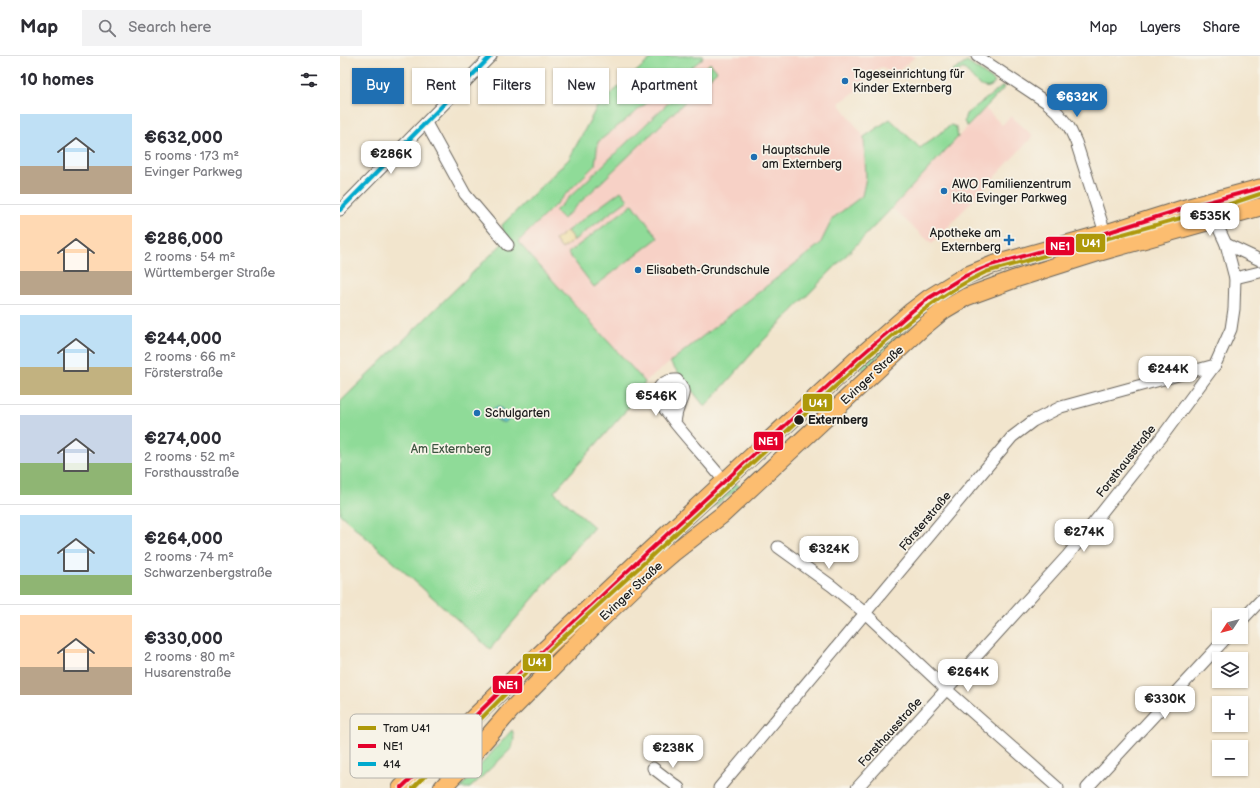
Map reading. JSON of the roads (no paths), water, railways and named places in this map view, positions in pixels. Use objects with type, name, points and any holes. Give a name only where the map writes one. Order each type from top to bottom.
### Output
[{"type":"main road","name":"Evinger Straße","points":[[482,743],[511,710],[644,578],[673,553],[722,515],[921,329],[944,310],[967,297],[1206,203],[1260,188]]},
{"type":"main road","name":"Evinger Straße","points":[[478,714],[589,607],[854,362],[912,311],[943,289],[965,276],[992,265],[1215,220],[1260,207]]},
{"type":"main road","name":"Evinger Straße","points":[[401,788],[411,778]]},
{"type":"main road","name":"Evinger Straße","points":[[442,788],[451,778]]},
{"type":"street","points":[[340,210],[491,56]]},
{"type":"street","points":[[977,56],[1046,102],[1058,112],[1069,127],[1076,142],[1108,241]]},
{"type":"street","points":[[426,123],[464,194],[508,245]]},
{"type":"street","name":"Forsthausstraße","points":[[857,788],[1072,549],[1159,440],[1215,365],[1231,329],[1234,309],[1235,278],[1226,244],[1206,203]]},
{"type":"street","points":[[1226,244],[1260,260]]},
{"type":"street","points":[[1235,278],[1260,272]]},
{"type":"street","name":"Försterstraße","points":[[719,788],[1012,438],[1033,421],[1061,407],[1215,365]]},
{"type":"street","points":[[675,422],[725,482]]},
{"type":"street","points":[[778,547],[865,613],[946,689],[1058,788]]},
{"type":"street","points":[[1248,614],[1260,601]]},
{"type":"street","points":[[1087,788],[1221,644]]},
{"type":"street","points":[[653,768],[679,788]]},
{"type":"water","points":[[498,407],[502,409],[509,417],[507,421],[500,422],[493,414],[492,411],[494,408]]},
{"type":"tram line","name":"U41","points":[[482,718],[554,646],[865,359],[922,311],[938,300],[969,280],[986,272],[1224,206],[1260,194]]},
{"type":"tram line","name":"U41","points":[[413,788],[423,778]]},
{"type":"place","name":"Tageseinrichtung für Kinder Externberg","points":[[845,81]]},
{"type":"place","name":"Hauptschule am Externberg","points":[[754,157]]},
{"type":"place","name":"AWO Familienzentrum Kita Evinger Parkweg","points":[[944,191]]},
{"type":"place","name":"Apotheke am Externberg","points":[[1009,240]]},
{"type":"place","name":"Elisabeth-Grundschule","points":[[638,270]]},
{"type":"place","name":"Schulgarten","points":[[477,413]]},
{"type":"place","name":"Externberg","points":[[799,420]]},
{"type":"park label","name":"Am Externberg","points":[[451,449]]}]
